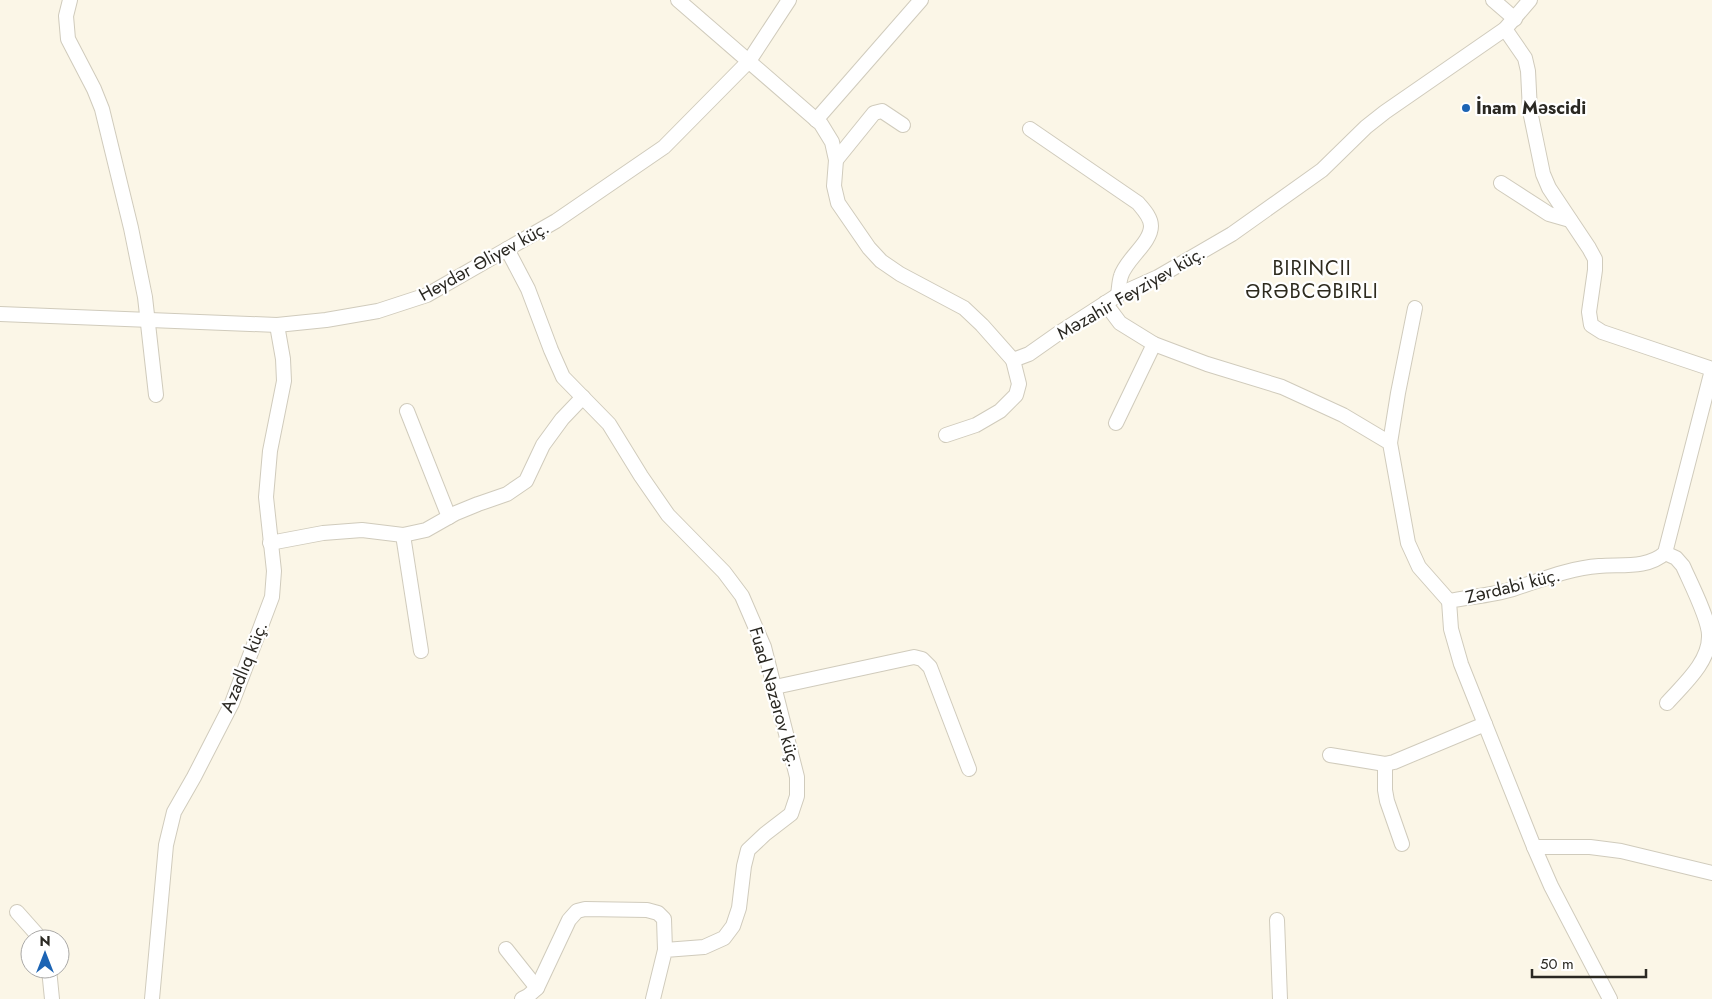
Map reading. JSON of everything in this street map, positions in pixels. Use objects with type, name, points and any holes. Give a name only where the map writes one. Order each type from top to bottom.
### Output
[{"type":"street","points":[[70,0],[66,16],[68,39],[94,89],[102,109],[133,237],[145,298],[156,395]]},
{"type":"street","points":[[678,0],[821,124],[832,142],[836,160],[834,186],[838,202],[869,248],[881,261],[900,274],[964,308],[1013,360],[1019,384],[1016,395],[1000,411],[976,425],[946,435]]},
{"type":"street","name":"Heydər Əliyev küç.","points":[[0,314],[277,325],[326,320],[378,311],[427,295],[556,221],[664,147],[749,61],[789,0]]},
{"type":"street","points":[[816,120],[921,0]]},
{"type":"street","points":[[1493,0],[1515,19]]},
{"type":"street","name":"Məzahir Feyziyev küç.","points":[[1013,360],[1029,354],[1105,303],[1158,277],[1232,234],[1322,170],[1366,127],[1385,112],[1505,29],[1530,0]]},
{"type":"street","points":[[1505,29],[1525,58],[1528,72],[1530,111],[1543,174],[1549,188],[1595,259],[1589,312],[1592,325],[1602,332],[1712,369],[1665,553],[1676,558],[1683,566],[1707,622],[1709,635],[1706,653],[1694,674],[1667,703]]},
{"type":"street","points":[[836,160],[874,114],[882,112],[903,125]]},
{"type":"street","points":[[1030,129],[1138,203],[1147,215],[1151,226],[1147,239],[1131,257],[1121,275],[1118,296]]},
{"type":"street","points":[[1501,183],[1548,214],[1570,220]]},
{"type":"street","name":"Fuad Nəzərov küç.","points":[[507,249],[528,289],[563,377],[609,424],[668,515],[724,572],[742,596],[764,646],[798,777],[796,796],[790,814],[748,850],[739,908],[733,926],[724,938],[704,947],[665,950]]},
{"type":"street","points":[[1105,303],[1120,323],[1154,344],[1207,364],[1282,387],[1343,415],[1390,443]]},
{"type":"street","points":[[1414,308],[1390,443],[1408,544],[1419,567],[1449,601]]},
{"type":"street","name":"Azadlıq küç.","points":[[152,999],[166,845],[174,812],[232,703],[272,597],[274,571],[266,497],[270,451],[284,381],[283,359],[277,325]]},
{"type":"street","points":[[1116,423],[1154,344]]},
{"type":"street","points":[[270,544],[323,533],[362,530],[403,535],[426,530],[478,504],[507,494],[526,481],[543,445],[562,420],[583,398]]},
{"type":"street","points":[[407,411],[449,517]]},
{"type":"street","points":[[403,535],[421,651]]},
{"type":"street","name":"Zərdabi küç.","points":[[1610,999],[1551,886],[1534,848],[1461,664],[1451,628],[1449,601],[1511,589],[1597,566],[1641,564],[1659,558],[1665,553]]},
{"type":"street","points":[[775,686],[914,657],[922,659],[930,667],[969,769]]},
{"type":"street","points":[[1330,755],[1385,764],[1485,724]]},
{"type":"street","points":[[1385,764],[1386,796],[1402,844]]},
{"type":"street","points":[[1534,848],[1590,847],[1621,851],[1712,873]]},
{"type":"street","points":[[522,999],[537,988],[569,920],[577,911],[585,909],[647,910],[658,913],[664,919],[665,950],[653,999]]},
{"type":"street","points":[[17,912],[32,929]]},
{"type":"street","points":[[1277,920],[1280,999]]},
{"type":"street","points":[[506,949],[537,988]]},
{"type":"street","points":[[50,979],[52,999]]},
{"type":"place","name":"İnam Məscidi","points":[[1466,108]]},
{"type":"district","name":"BIRINCII ƏRƏBCƏBIRLI","points":[[1312,280]]}]
